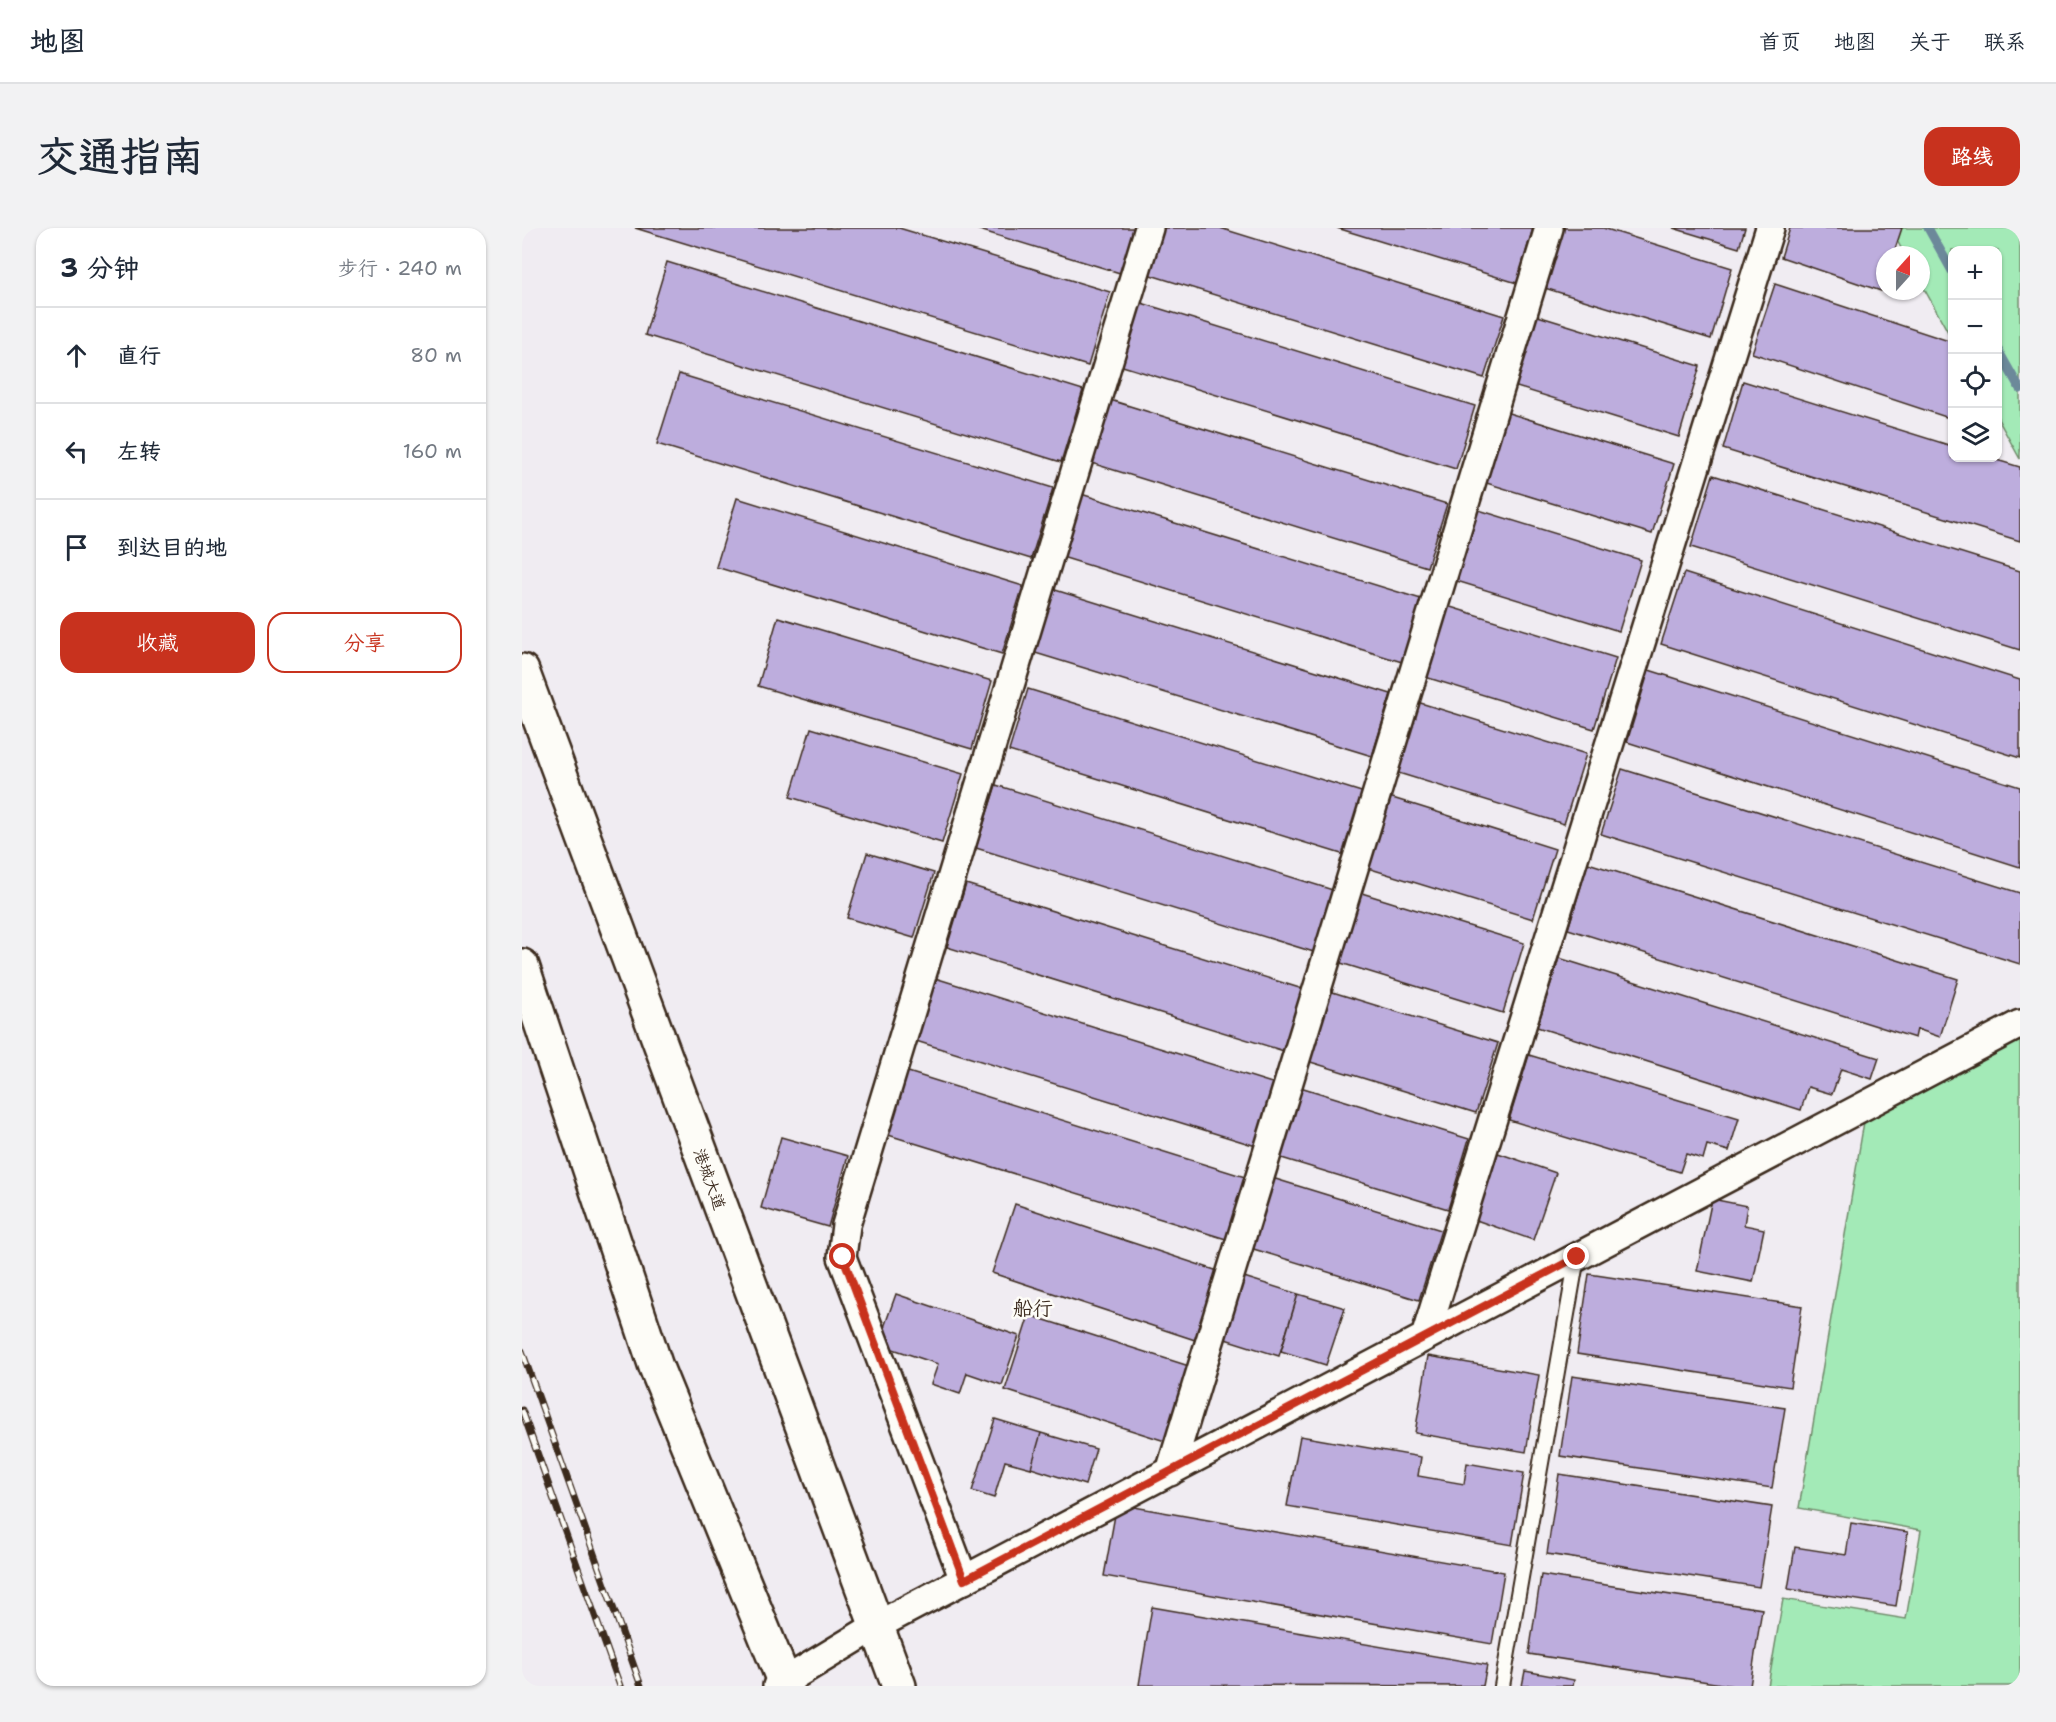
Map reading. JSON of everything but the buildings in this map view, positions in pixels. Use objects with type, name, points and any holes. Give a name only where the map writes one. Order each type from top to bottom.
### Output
[{"type":"main road","name":"港城大道","points":[[522,671],[898,1686]]},
{"type":"main road","points":[[522,966],[656,1367],[782,1685]]},
{"type":"street","points":[[964,1580],[843,1257],[846,1225],[1149,228]]},
{"type":"street","points":[[1170,1472],[1550,228]]},
{"type":"street","points":[[1425,1337],[1770,228]]},
{"type":"street","points":[[782,1685],[876,1626],[2020,1024]]},
{"type":"lane","points":[[1502,1686],[1577,1257]]},
{"type":"green space","points":[[1890,228],[2020,228],[2020,459],[2002,426],[2002,246],[1948,246],[1948,332],[1930,299],[1930,246],[1900,246]]},
{"type":"green space","points":[[2020,1035],[2020,1686],[1768,1686],[1783,1599],[1906,1619],[1921,1530],[1799,1508],[1865,1116]]},
{"type":"waterway","points":[[1928,228],[1948,264]]},
{"type":"waterway","points":[[2000,354],[2020,389]]},
{"type":"railway","points":[[522,1351],[641,1686]]},
{"type":"railway","points":[[522,1410],[620,1686]]},
{"type":"district","name":"船行","points":[[1033,1308]]},
{"type":"route","points":[[843,1257],[964,1580],[1577,1257]]}]
